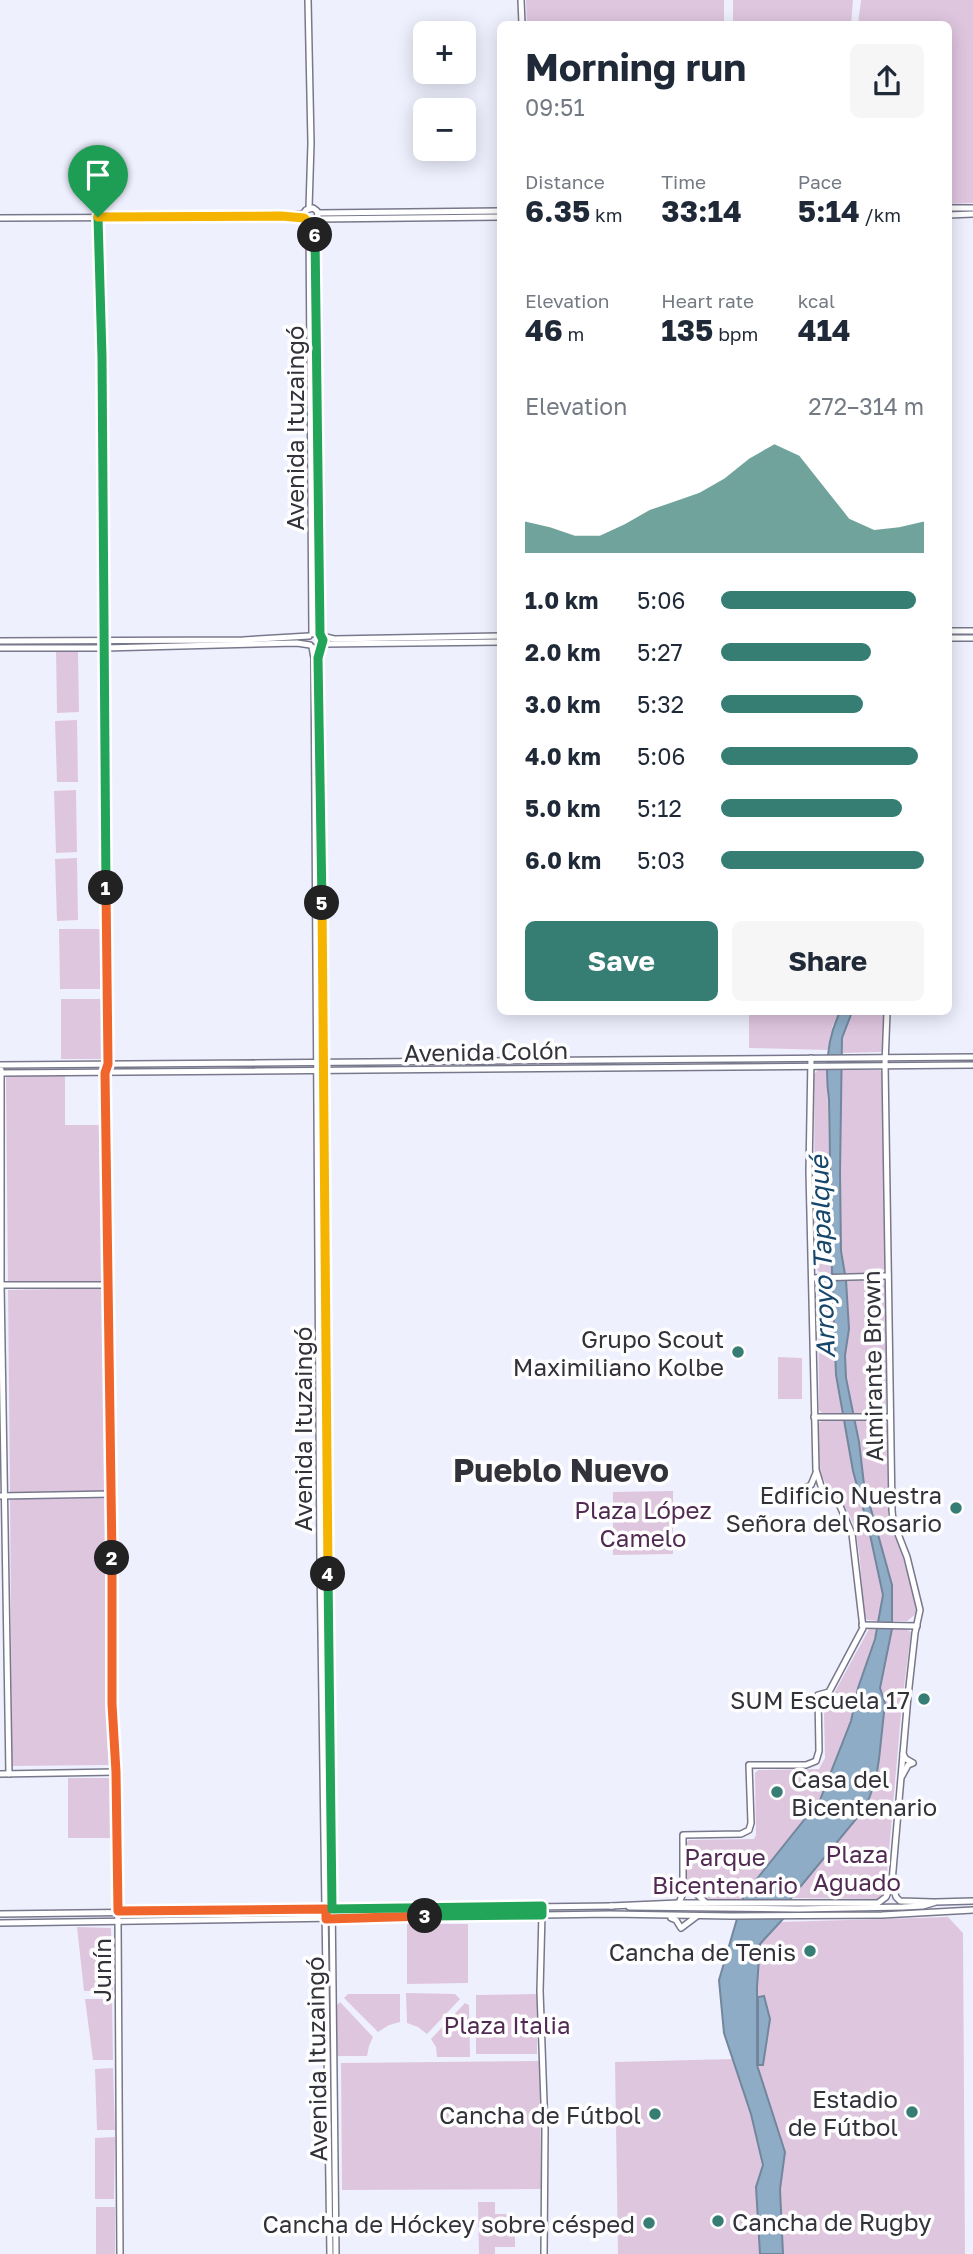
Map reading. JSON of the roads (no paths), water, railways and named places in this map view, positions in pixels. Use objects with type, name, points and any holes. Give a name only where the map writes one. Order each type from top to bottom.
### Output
[{"type":"main road","name":"Avenida Ituzaingó","points":[[308,0],[322,645],[318,658],[320,1066]]},
{"type":"main road","points":[[521,0],[522,21]]},
{"type":"main road","points":[[952,208],[973,208]]},
{"type":"main road","points":[[311,216],[497,211]]},
{"type":"main road","points":[[952,215],[973,214]]},
{"type":"main road","name":"Avenida Ituzaingó","points":[[311,216],[311,646],[314,658],[329,1909],[336,2254]]},
{"type":"main road","name":"Junín","points":[[98,217],[105,645],[108,1064],[105,1073],[112,1494],[112,1704],[118,1911],[120,2254]]},
{"type":"main road","points":[[0,218],[497,217]]},
{"type":"main road","points":[[952,631],[973,631]]},
{"type":"main road","points":[[0,648],[277,639],[311,635],[334,639],[497,636]]},
{"type":"main road","points":[[952,638],[973,638]]},
{"type":"main road","points":[[0,641],[105,645],[297,643],[311,646],[497,642]]},
{"type":"main road","name":"Almirante Brown","points":[[887,1015],[885,1065],[892,1516],[907,1557],[919,1605],[902,1752],[892,1882]]},
{"type":"main road","name":"Avenida Colón","points":[[1,1073],[105,1073],[533,1059],[973,1057]]},
{"type":"main road","points":[[679,1903],[683,1894],[682,1835],[741,1834],[747,1831],[751,1823],[749,1765],[809,1765],[816,1761],[818,1695],[829,1692],[861,1632],[852,1534],[840,1506],[821,1486],[816,1470],[809,1138],[811,1058]]},
{"type":"main road","points":[[0,1065],[2,1496],[9,1774]]},
{"type":"main road","name":"Avenida Colón","points":[[0,1065],[973,1065]]},
{"type":"main road","points":[[813,1278],[888,1276]]},
{"type":"main road","points":[[1,1285],[108,1285]]},
{"type":"main road","points":[[814,1417],[890,1417]]},
{"type":"main road","points":[[805,1488],[811,1485],[816,1470]]},
{"type":"main road","points":[[2,1496],[112,1494]]},
{"type":"main road","points":[[817,1502],[821,1495],[830,1495]]},
{"type":"main road","points":[[862,1625],[917,1626]]},
{"type":"main road","points":[[900,1779],[905,1769],[913,1763],[906,1759],[902,1752]]},
{"type":"main road","points":[[0,1774],[116,1772]]},
{"type":"main road","points":[[683,1880],[705,1903]]},
{"type":"main road","points":[[892,1882],[896,1897],[900,1901],[973,1901]]},
{"type":"main road","points":[[0,1923],[542,1915],[697,1916],[732,1910],[798,1909],[880,1902],[886,1898],[892,1882]]},
{"type":"main road","points":[[610,1906],[732,1910],[903,1907],[936,1902]]},
{"type":"main road","points":[[0,1914],[679,1903],[705,1903],[732,1910]]},
{"type":"main road","points":[[542,1906],[540,1991],[545,2130],[544,2254]]},
{"type":"main road","points":[[798,1909],[882,1915],[973,1910]]},
{"type":"main road","points":[[666,1915],[676,1920],[681,1928],[697,1916]]},
{"type":"main road","name":"Avenida Ituzaingó","points":[[330,1919],[330,2254]]},
{"type":"water","points":[[839,1015],[851,1015],[842,1038],[840,1173],[841,1251],[849,1329],[845,1355],[846,1378],[859,1442],[864,1484],[892,1585],[892,1629],[880,1688],[885,1703],[879,1759],[876,1779],[866,1807],[791,1898],[784,1918],[760,1944],[757,2065],[785,2152],[780,2189],[783,2254],[760,2254],[756,2187],[763,2165],[751,2114],[724,2033],[719,1980],[744,1895],[820,1800],[851,1721],[858,1688],[875,1639],[883,1595],[853,1471],[836,1375],[827,1066]]},
{"type":"water","points":[[764,1996],[770,2019],[763,2065],[758,2065],[758,1997]]},
{"type":"place","name":"Grupo Scout Maximiliano Kolbe","points":[[738,1352]]},
{"type":"place","name":"Edificio Nuestra Señora del Rosario","points":[[956,1508]]},
{"type":"place","name":"SUM Escuela 17","points":[[924,1699]]},
{"type":"place","name":"Casa del Bicentenario","points":[[777,1792]]},
{"type":"place","name":"Cancha de Tenis","points":[[810,1951]]},
{"type":"place","name":"Estadio de Fútbol","points":[[912,2112]]},
{"type":"place","name":"Cancha de Fútbol","points":[[655,2114]]},
{"type":"place","name":"Cancha de Rugby","points":[[718,2221]]},
{"type":"place","name":"Cancha de Hóckey sobre césped","points":[[649,2223]]},
{"type":"district","name":"Pueblo Nuevo","points":[[561,1470]]},
{"type":"water label","name":"Arroyo Tapalqué","points":[[822,1257]]},
{"type":"park label","name":"Plaza López Camelo","points":[[643,1523]]},
{"type":"park label","name":"Plaza Aguado","points":[[857,1867]]},
{"type":"park label","name":"Parque Bicentenario","points":[[725,1870]]},
{"type":"park label","name":"Plaza Italia","points":[[507,2024]]}]
